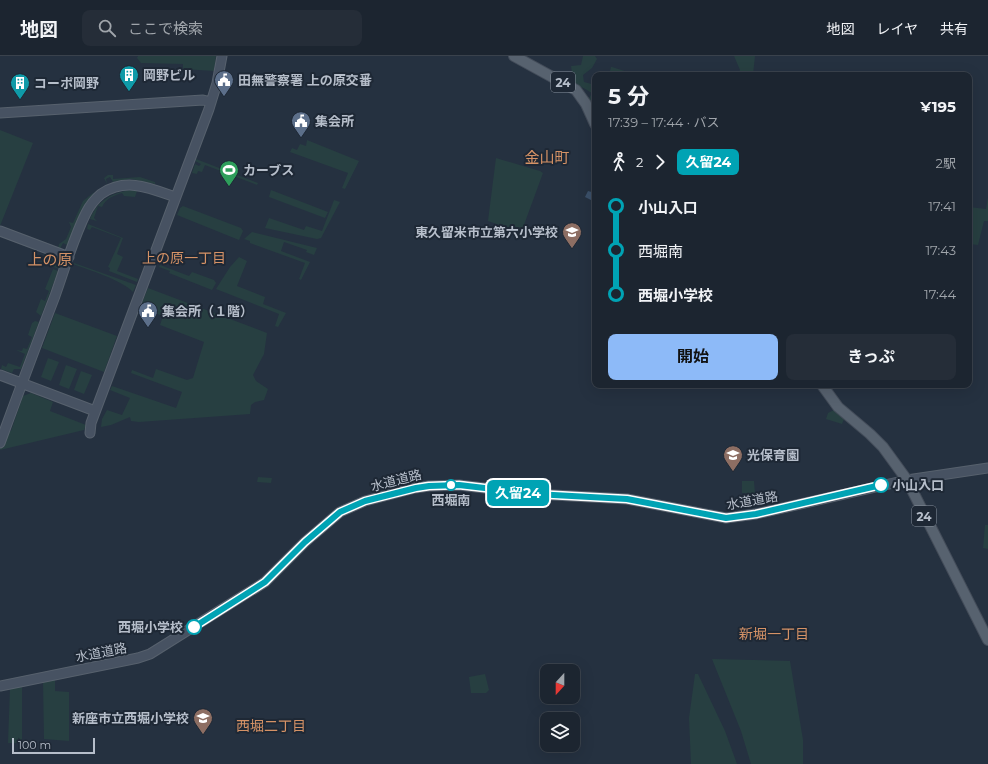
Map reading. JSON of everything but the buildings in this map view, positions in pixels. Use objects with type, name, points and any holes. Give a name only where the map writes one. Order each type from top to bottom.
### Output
[{"type":"main road","name":"24","points":[[514,56],[576,90],[586,104],[592,117]]},
{"type":"main road","name":"24","points":[[824,388],[838,407],[883,447],[907,480],[988,640]]},
{"type":"street","points":[[90,433],[90,426],[95,411],[218,83],[222,56]]},
{"type":"street","points":[[0,113],[203,100],[211,102]]},
{"type":"street","points":[[0,443],[86,212],[98,196],[116,186],[136,184],[175,197]]},
{"type":"street","points":[[0,231],[69,257]]},
{"type":"street","points":[[0,375],[95,411]]},
{"type":"street","name":"水道道路","points":[[0,686],[138,658],[150,654],[265,582],[305,542],[340,512],[365,501],[416,488],[459,485],[542,495],[627,499],[726,518],[756,514],[907,480],[988,468]]},
{"type":"green space","points":[[138,56],[216,56],[214,71],[183,69],[183,64],[141,63],[137,58]]},
{"type":"green space","points":[[583,56],[595,56],[597,59],[592,68],[583,75],[584,82],[592,84],[592,93],[576,84],[574,81],[571,66],[581,65]]},
{"type":"green space","points":[[734,56],[755,56],[753,72],[739,72],[740,70]]},
{"type":"green space","points":[[612,67],[628,72],[610,72]]},
{"type":"green space","points":[[592,93],[592,117],[586,104]]},
{"type":"green space","points":[[0,130],[33,143],[0,226]]},
{"type":"green space","points":[[307,140],[359,161],[345,189],[342,188],[348,173],[290,152],[292,148],[297,150],[300,144],[306,146]]},
{"type":"green space","points":[[496,158],[543,173],[521,233],[488,221]]},
{"type":"green space","points":[[196,159],[258,183],[257,185],[205,165],[202,172],[198,171],[197,174],[192,173],[195,164],[199,166],[201,164],[195,161]]},
{"type":"green space","points":[[108,175],[113,175],[113,179],[140,177],[155,182],[155,184],[131,179],[113,182],[110,177],[106,179],[107,184],[104,178]]},
{"type":"green space","points":[[132,190],[137,191],[135,197],[124,196],[122,193],[108,199],[102,207],[98,206],[107,198],[119,193]]},
{"type":"green space","points":[[271,190],[328,212],[325,218],[269,197]]},
{"type":"green space","points":[[94,192],[81,211],[67,245],[63,243],[60,249],[58,248],[59,244],[66,239],[71,227],[69,222],[73,223],[83,201]]},
{"type":"green space","points":[[988,197],[988,221],[984,221],[978,245],[972,244],[972,207],[986,209]]},
{"type":"green space","points":[[334,200],[340,202],[321,238],[317,239],[265,228],[269,218],[304,230],[306,226],[322,231]]},
{"type":"green space","points":[[98,206],[94,218],[97,221],[90,219]]},
{"type":"green space","points":[[183,206],[241,228],[243,231],[239,240],[177,215],[180,208]]},
{"type":"green space","points":[[88,224],[123,238],[117,254],[123,257],[117,271],[138,279],[137,282],[109,271],[110,268],[108,267],[121,238],[92,227],[90,230],[87,229]]},
{"type":"green space","points":[[252,232],[317,248],[314,255],[306,252],[307,250],[284,242],[281,251],[310,262],[301,280],[299,279],[305,263],[250,243],[250,241],[244,239]]},
{"type":"green space","points":[[44,254],[56,259],[55,262],[59,269],[41,262]]},
{"type":"green space","points":[[239,257],[247,261],[237,286],[265,297],[263,304],[286,313],[278,327],[275,326],[279,314],[216,289],[230,267]]},
{"type":"green space","points":[[74,263],[136,285],[133,292],[113,279],[73,264]]},
{"type":"green space","points":[[160,265],[189,276],[192,272],[214,280],[216,283],[212,290],[169,273],[170,271],[159,267]]},
{"type":"green space","points":[[53,269],[58,271],[41,316],[36,312],[41,299],[45,301],[49,291],[45,289]]},
{"type":"green space","points":[[148,288],[267,333],[264,354],[253,375],[256,381],[268,389],[264,400],[255,402],[251,405],[250,414],[139,422],[131,421],[130,417],[111,425],[101,427],[102,419],[107,410],[122,415],[130,398],[110,390],[112,386],[176,408],[182,392],[131,373],[132,370],[153,378],[156,369],[187,380],[193,378],[204,342],[160,325],[163,316],[140,308]]},
{"type":"green space","points":[[55,313],[117,336],[104,372],[42,348]]},
{"type":"green space","points":[[35,321],[39,322],[21,369],[14,369],[12,373],[1,369],[2,365],[6,367],[8,363],[20,367],[25,354],[16,350],[22,351],[23,348],[27,349],[32,337],[28,335],[32,323]]},
{"type":"green space","points":[[48,358],[59,362],[51,381],[41,377]]},
{"type":"green space","points":[[66,365],[77,369],[69,389],[59,385]]},
{"type":"green space","points":[[81,371],[92,375],[84,394],[74,390]]},
{"type":"green space","points":[[31,393],[53,402],[50,411],[86,425],[84,430],[0,450],[0,432],[11,431],[23,396]]},
{"type":"green space","points":[[838,408],[846,414],[842,424],[826,419],[828,413]]},
{"type":"green space","points":[[258,477],[272,478],[271,483],[257,482]]},
{"type":"green space","points":[[742,481],[754,481],[755,494],[742,493]]},
{"type":"green space","points":[[985,525],[988,525],[988,549],[983,548]]},
{"type":"green space","points":[[712,659],[790,661],[803,740],[803,764],[751,764],[741,731]]},
{"type":"green space","points":[[485,674],[489,690],[486,693],[471,693],[469,677]]},
{"type":"green space","points":[[695,674],[698,674],[725,731],[737,764],[691,764],[689,718]]},
{"type":"green space","points":[[55,678],[55,691],[69,692],[69,741],[44,739],[43,681]]},
{"type":"green space","points":[[22,686],[22,743],[8,743],[10,688]]},
{"type":"water","points":[[588,191],[592,192],[592,200],[585,197]]},
{"type":"bus line","name":"久留24","points":[[194,627],[265,582],[305,542],[340,512],[365,501],[416,488],[459,485],[556,496],[627,499],[726,518],[756,514],[881,485]]},
{"type":"place","name":"岡野ビル","points":[[129,92]]},
{"type":"place","name":"田無警察署 上の原交番","points":[[224,97]]},
{"type":"place","name":"コーポ岡野","points":[[20,100]]},
{"type":"place","name":"集会所","points":[[301,138]]},
{"type":"place","name":"カーブス","points":[[229,187]]},
{"type":"place","name":"東久留米市立第六小学校","points":[[572,249]]},
{"type":"place","name":"集会所（１階）","points":[[148,328]]},
{"type":"place","name":"光保育園","points":[[733,472]]},
{"type":"place","name":"西堀南","points":[[451,485]]},
{"type":"place","name":"小山入口","points":[[881,485]]},
{"type":"place","name":"西堀小学校","points":[[194,627]]},
{"type":"place","name":"新座市立西堀小学校","points":[[203,735]]},
{"type":"district","name":"金山町","points":[[547,157]]},
{"type":"district","name":"上の原一丁目","points":[[184,258]]},
{"type":"district","name":"上の原","points":[[50,259]]},
{"type":"district","name":"新堀一丁目","points":[[774,634]]},
{"type":"district","name":"西堀二丁目","points":[[271,726]]}]
